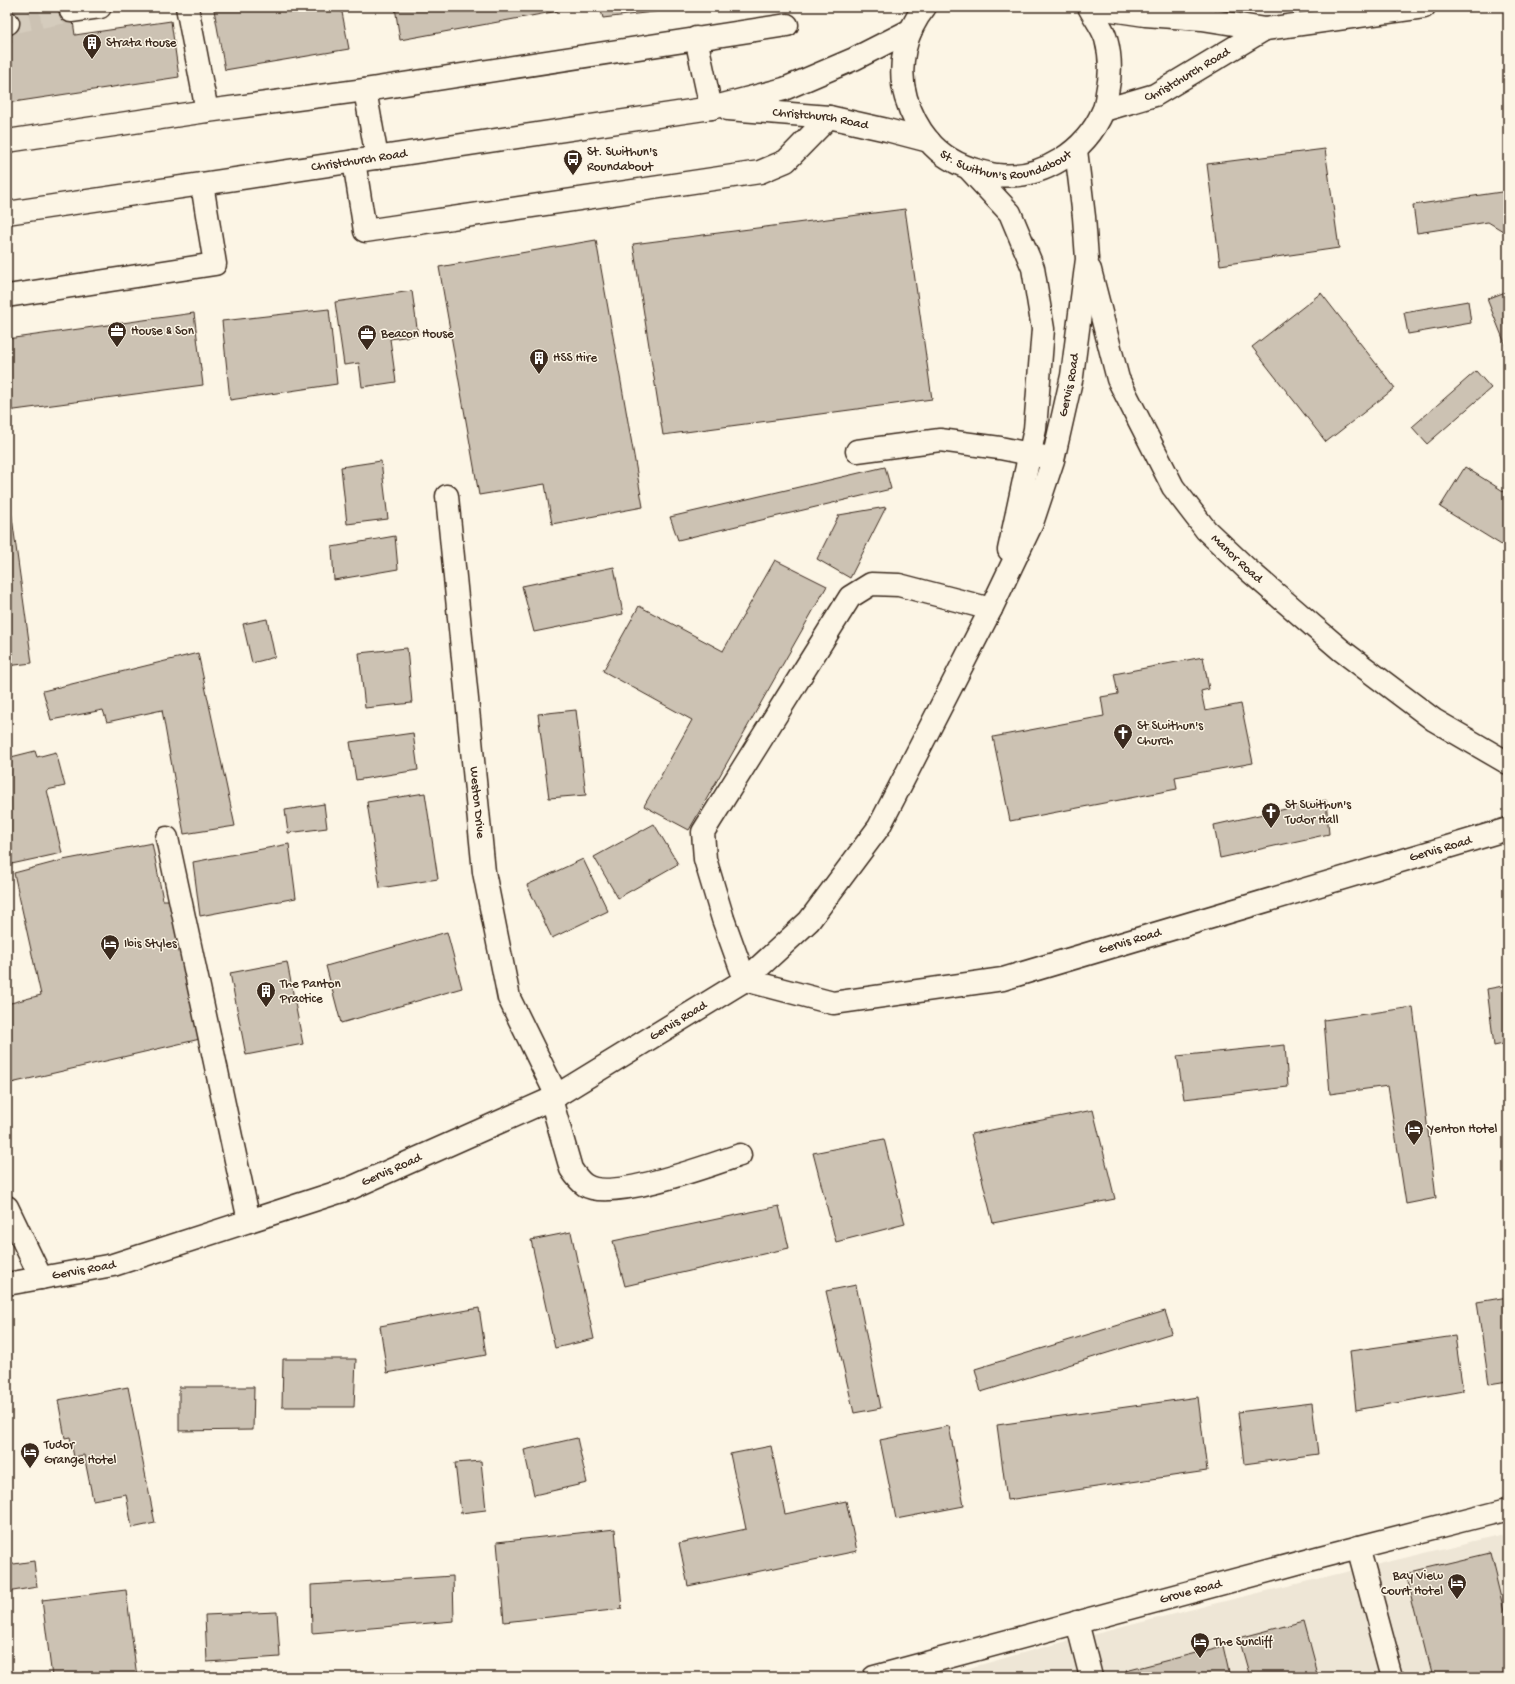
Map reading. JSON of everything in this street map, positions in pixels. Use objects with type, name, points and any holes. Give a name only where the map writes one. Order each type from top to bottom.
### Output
[{"type":"street","points":[[71,11],[100,7]]},
{"type":"street","points":[[187,7],[207,111]]},
{"type":"street","name":"Christchurch Road","points":[[1090,7],[1145,15],[1202,19],[1265,29],[1424,7]]},
{"type":"street","name":"St. Swithun's Roundabout","points":[[919,15],[903,59],[903,88],[912,116],[928,141],[947,158],[969,168],[997,175],[1025,174],[1052,165],[1076,150],[1092,131],[1104,110],[1111,74],[1106,38],[1090,7]]},
{"type":"street","name":"Christchurch Road","points":[[7,213],[711,108],[784,89],[854,59],[919,15]]},
{"type":"street","points":[[7,141],[207,111],[365,90],[787,25]]},
{"type":"street","name":"Christchurch Road","points":[[1104,110],[1155,95],[1265,29]]},
{"type":"street","points":[[696,38],[711,108]]},
{"type":"street","points":[[365,90],[377,158]]},
{"type":"street","name":"Christchurch Road","points":[[711,108],[829,117],[928,141]]},
{"type":"street","points":[[354,161],[365,232],[760,172],[786,161],[829,117]]},
{"type":"street","name":"Gervis Road","points":[[7,1284],[113,1265],[351,1188],[554,1097],[745,980],[809,921],[879,827],[991,609],[1032,523],[1054,460],[1072,376],[1087,259],[1076,150]]},
{"type":"street","name":"Gervis Road","points":[[969,168],[1010,213],[1033,268],[1043,329],[1035,429],[1013,535],[991,609]]},
{"type":"street","points":[[7,296],[215,264],[202,184]]},
{"type":"street","name":"Manor Road","points":[[1087,259],[1118,379],[1173,487],[1206,530],[1246,568],[1341,650],[1434,720],[1508,763]]},
{"type":"street","points":[[857,451],[940,440],[1030,453],[1054,460]]},
{"type":"street","name":"Weston Drive","points":[[447,496],[484,872],[509,998],[554,1097],[571,1168],[576,1177],[585,1186],[596,1189],[632,1187],[695,1171],[740,1155]]},
{"type":"street","points":[[745,980],[723,919],[705,859],[703,832],[850,597],[871,584],[899,585],[991,609]]},
{"type":"street","name":"Gervis Road","points":[[745,980],[833,1003],[1003,979],[1508,828]]},
{"type":"street","points":[[167,838],[217,1095],[249,1221]]},
{"type":"street","points":[[7,1207],[41,1278]]},
{"type":"street","name":"Grove Road","points":[[874,1677],[1358,1547],[1508,1509]]},
{"type":"street","points":[[1358,1547],[1393,1677]]},
{"type":"street","points":[[1077,1622],[1091,1677]]},
{"type":"shaded area","points":[[1508,1533],[1508,1677],[937,1677],[1037,1649],[1213,1604]]},
{"type":"building","name":"Strata House","points":[[7,7],[71,7],[75,35],[171,21],[179,77],[7,103],[7,43],[11,42]]},
{"type":"building","points":[[232,7],[341,7],[349,49],[225,70],[214,10]]},
{"type":"building","points":[[395,7],[557,7],[558,11],[400,40]]},
{"type":"building","points":[[600,7],[677,7],[678,9],[603,18]]},
{"type":"building","points":[[1325,149],[1339,248],[1220,265],[1207,164]]},
{"type":"building","points":[[1508,191],[1508,234],[1488,222],[1417,233],[1413,205]]},
{"type":"building","points":[[905,209],[932,399],[663,435],[633,244]]},
{"type":"building","name":"HSS Hire","points":[[596,240],[643,507],[552,524],[545,484],[479,495],[439,267]]},
{"type":"building","name":"Beacon House","points":[[412,291],[418,335],[390,339],[396,382],[362,387],[359,363],[344,365],[335,302]]},
{"type":"building","points":[[1508,291],[1508,351],[1487,299]]},
{"type":"building","points":[[1321,293],[1395,388],[1326,442],[1252,347]]},
{"type":"building","points":[[1468,301],[1471,323],[1408,334],[1404,312]]},
{"type":"building","points":[[329,309],[337,384],[230,400],[222,321]]},
{"type":"building","points":[[194,313],[203,385],[7,411],[7,339]]},
{"type":"building","points":[[1476,371],[1491,388],[1427,444],[1412,427]]},
{"type":"building","points":[[381,461],[388,519],[347,524],[341,467]]},
{"type":"building","points":[[885,467],[891,489],[678,540],[670,517]]},
{"type":"building","points":[[1465,467],[1508,494],[1508,549],[1440,507]]},
{"type":"building","points":[[7,481],[32,663],[7,666]]},
{"type":"building","points":[[886,507],[850,578],[817,559],[839,515]]},
{"type":"building","points":[[395,536],[398,569],[334,580],[332,547]]},
{"type":"building","points":[[775,560],[827,586],[689,830],[644,806],[692,720],[603,671],[639,606],[723,651]]},
{"type":"building","points":[[614,567],[623,614],[534,632],[522,586]]},
{"type":"building","points":[[267,619],[275,657],[252,663],[243,624]]},
{"type":"building","points":[[407,648],[412,703],[365,708],[359,653]]},
{"type":"building","points":[[198,653],[235,826],[184,834],[162,710],[107,722],[103,710],[51,720],[43,691]]},
{"type":"building","name":"St Swithun's Church","points":[[1203,657],[1209,689],[1201,691],[1205,711],[1241,704],[1253,763],[1175,777],[1177,789],[1010,821],[993,737],[1104,716],[1101,697],[1118,694],[1114,674]]},
{"type":"building","points":[[576,710],[586,795],[549,798],[538,714]]},
{"type":"building","points":[[413,733],[418,770],[356,780],[350,742]]},
{"type":"building","points":[[35,751],[37,757],[56,752],[65,786],[47,790],[62,853],[7,865],[7,758]]},
{"type":"building","points":[[425,793],[438,879],[380,888],[367,802]]},
{"type":"building","name":"St Swithun's Tudor Hall","points":[[1326,800],[1329,834],[1220,858],[1214,825]]},
{"type":"building","points":[[324,804],[327,828],[288,833],[285,810]]},
{"type":"building","points":[[654,824],[678,864],[618,898],[594,857]]},
{"type":"building","name":"Ibis Styles","points":[[152,843],[163,900],[171,900],[200,1039],[7,1084],[7,1004],[41,995],[14,873],[63,860]]},
{"type":"building","points":[[289,844],[296,898],[200,916],[193,862]]},
{"type":"building","points":[[583,859],[608,911],[552,938],[527,885]]},
{"type":"building","points":[[447,932],[462,988],[341,1023],[326,966]]},
{"type":"building","name":"The Panton Practice","points":[[287,962],[303,1044],[246,1055],[230,973]]},
{"type":"building","points":[[1508,985],[1508,1043],[1494,1046],[1487,989]]},
{"type":"building","name":"Yenton Hotel","points":[[1413,1007],[1436,1198],[1406,1204],[1388,1086],[1330,1094],[1324,1020]]},
{"type":"building","points":[[1285,1045],[1288,1087],[1184,1099],[1177,1056]]},
{"type":"building","points":[[1093,1110],[1115,1199],[993,1223],[971,1134]]},
{"type":"building","points":[[884,1139],[905,1224],[836,1242],[813,1153]]},
{"type":"building","points":[[779,1206],[789,1248],[625,1286],[613,1241]]},
{"type":"building","points":[[571,1232],[594,1339],[555,1348],[531,1240]]},
{"type":"building","points":[[856,1285],[881,1408],[854,1413],[826,1291]]},
{"type":"building","points":[[1508,1297],[1508,1381],[1489,1384],[1477,1302]]},
{"type":"building","points":[[479,1308],[486,1355],[387,1373],[380,1326]]},
{"type":"building","points":[[1165,1311],[1172,1333],[981,1392],[975,1369]]},
{"type":"building","points":[[1455,1336],[1463,1391],[1356,1410],[1350,1351]]},
{"type":"building","points":[[283,1359],[356,1359],[354,1407],[282,1407]]},
{"type":"building","points":[[128,1387],[155,1523],[132,1528],[126,1494],[93,1500],[84,1455],[74,1457],[70,1437],[65,1438],[58,1400]]},
{"type":"building","points":[[179,1387],[254,1387],[253,1430],[179,1431]]},
{"type":"building","points":[[1198,1397],[1207,1471],[1007,1500],[997,1425]]},
{"type":"building","points":[[1312,1403],[1318,1454],[1244,1464],[1238,1412]]},
{"type":"building","points":[[949,1426],[964,1506],[896,1519],[880,1440]]},
{"type":"building","points":[[577,1438],[587,1483],[534,1495],[524,1450]]},
{"type":"building","points":[[771,1446],[785,1514],[846,1501],[857,1551],[688,1586],[679,1543],[746,1529],[730,1454]]},
{"type":"building","points":[[481,1461],[486,1510],[461,1513],[455,1463]]},
{"type":"building","points":[[615,1529],[622,1609],[504,1622],[497,1542]]},
{"type":"building","name":"Bay View Court Hotel","points":[[1490,1553],[1508,1627],[1508,1677],[1432,1677],[1406,1573]]},
{"type":"building","points":[[34,1561],[37,1587],[7,1592],[7,1565]]},
{"type":"building","points":[[453,1576],[454,1621],[312,1633],[311,1585]]},
{"type":"building","points":[[126,1590],[137,1677],[52,1677],[42,1600]]},
{"type":"building","points":[[277,1612],[280,1657],[207,1662],[205,1615]]},
{"type":"building","points":[[1304,1621],[1319,1677],[1250,1677],[1239,1638]]},
{"type":"building","name":"The Suncliff","points":[[1223,1646],[1230,1677],[1128,1677],[1126,1671]]},
{"type":"tunnel","points":[[8,23],[71,11]]},
{"type":"place","name":"Strata House","points":[[92,60]]},
{"type":"place","name":"St. Swithun's Roundabout","points":[[573,176]]},
{"type":"place","name":"House & Son","points":[[117,348]]},
{"type":"place","name":"Beacon House","points":[[367,351]]},
{"type":"place","name":"HSS Hire","points":[[539,375]]},
{"type":"place","name":"St Swithun's Church","points":[[1123,750]]},
{"type":"place","name":"St Swithun's Tudor Hall","points":[[1271,829]]},
{"type":"place","name":"Ibis Styles","points":[[110,961]]},
{"type":"place","name":"The Panton Practice","points":[[266,1008]]},
{"type":"place","name":"Yenton Hotel","points":[[1414,1146]]},
{"type":"place","name":"Tudor Grange Hotel","points":[[30,1469]]},
{"type":"place","name":"Bay View Court Hotel","points":[[1457,1600]]},
{"type":"place","name":"The Suncliff","points":[[1200,1659]]}]
